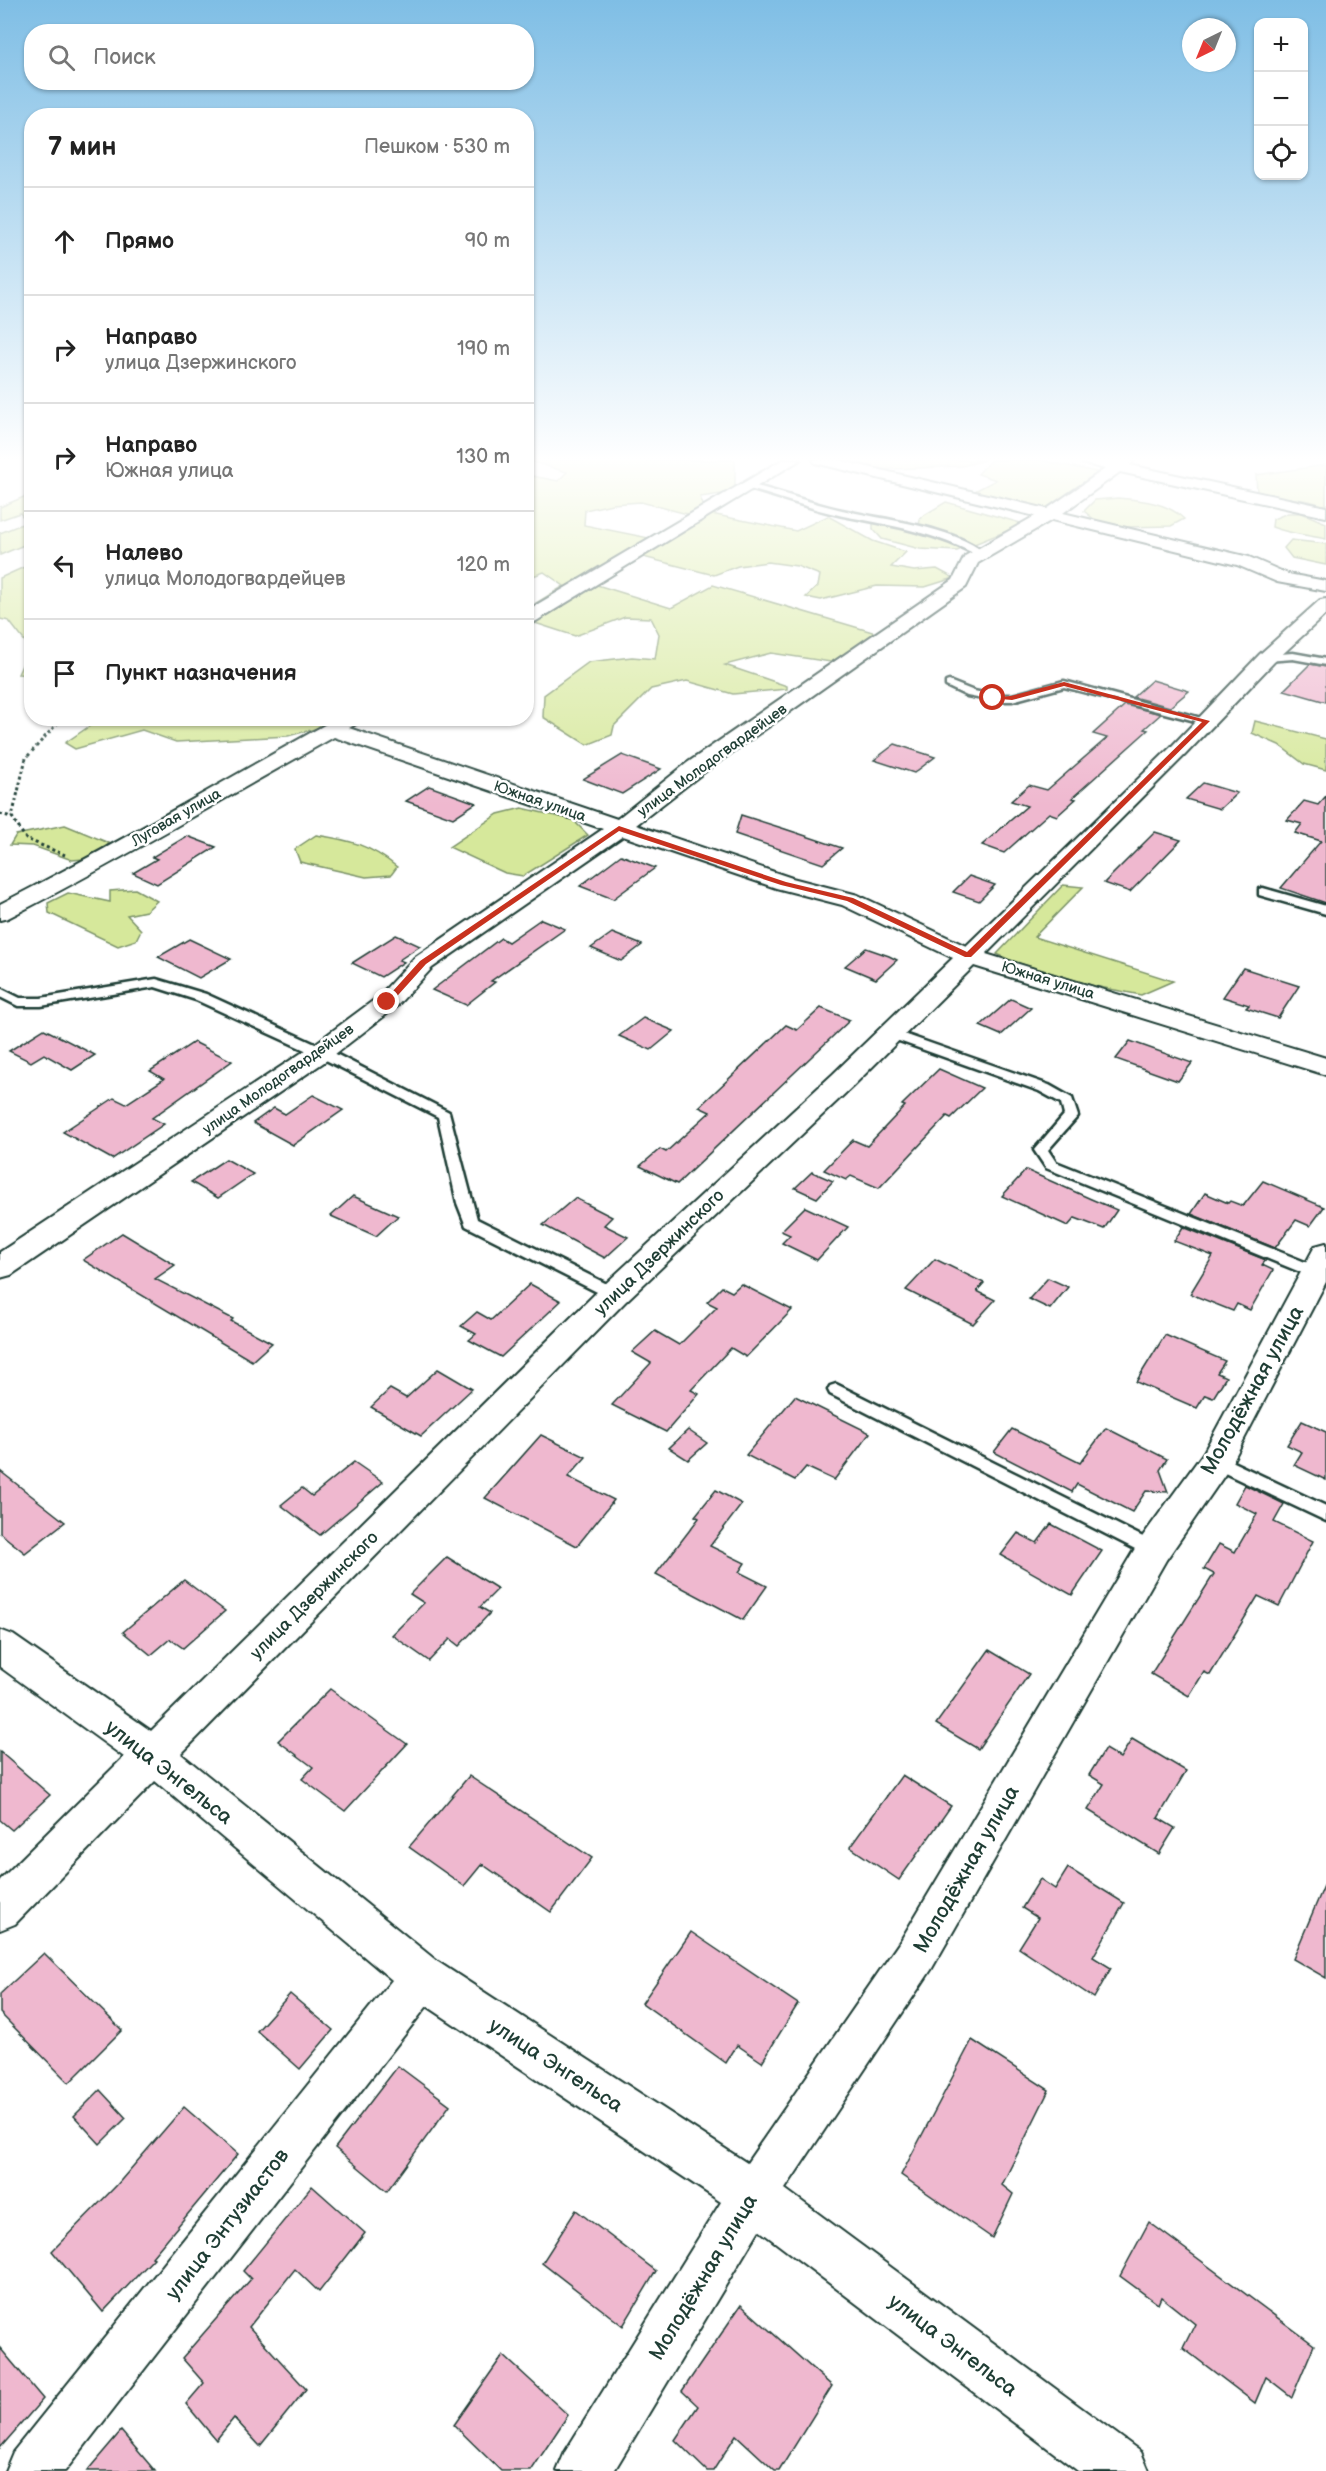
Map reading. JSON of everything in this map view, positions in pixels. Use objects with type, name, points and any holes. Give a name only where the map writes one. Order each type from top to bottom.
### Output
[{"type":"street","points":[[534,614],[599,575]]},
{"type":"street","name":"улица Молодогвардейцев","points":[[0,1267],[321,1052],[387,1002],[423,963],[619,828],[695,768],[960,583],[964,575]]},
{"type":"street","points":[[1277,575],[1326,586]]},
{"type":"street","name":"улица Дзержинского","points":[[0,1909],[614,1294],[843,1080],[1207,721],[1267,658],[1326,604]]},
{"type":"street","name":"Луговая улица","points":[[0,913],[92,866],[192,807],[338,726]]},
{"type":"street","name":"Южная улица","points":[[347,726],[619,828],[784,883],[850,900],[968,956],[1326,1067]]},
{"type":"street","name":"Молодёжная улица","points":[[584,2471],[753,2195],[916,1955],[1153,1550],[1216,1461],[1321,1263]]},
{"type":"street","name":"улица Энгельса","points":[[0,1646],[154,1756],[422,1977],[753,2195],[1122,2471]]},
{"type":"street","name":"улица Энтузиастов","points":[[32,2471],[422,1977]]},
{"type":"lane","points":[[1267,658],[1293,656],[1326,662]]},
{"type":"lane","points":[[949,684],[971,694],[993,698],[1012,698],[1064,684],[1207,721]]},
{"type":"lane","points":[[1263,892],[1326,910]]},
{"type":"lane","points":[[0,992],[18,1002],[41,1002],[156,983],[201,997],[321,1052],[444,1116],[464,1203],[471,1222],[614,1294]]},
{"type":"lane","points":[[890,1033],[1044,1088],[1066,1101],[1071,1116],[1041,1150],[1051,1165],[1321,1263]]},
{"type":"lane","points":[[836,1390],[1153,1550]]},
{"type":"lane","points":[[1216,1461],[1326,1514]]},
{"type":"path","points":[[55,726],[26,758],[12,816],[26,838],[92,866]]},
{"type":"path","points":[[0,814],[12,816]]},
{"type":"green space","points":[[6,575],[24,575],[24,640],[9,621],[0,619],[0,578]]},
{"type":"green space","points":[[549,575],[596,575],[540,610],[536,603],[564,586]]},
{"type":"green space","points":[[820,575],[949,575],[954,578],[925,587],[877,586],[821,600],[806,597],[818,586]]},
{"type":"green space","points":[[597,585],[671,608],[713,585],[876,633],[841,658],[831,662],[771,653],[725,665],[787,686],[787,689],[733,694],[687,681],[651,689],[614,726],[612,735],[587,745],[543,717],[544,695],[589,662],[632,657],[655,659],[659,634],[651,618],[625,617],[575,636],[534,621]]},
{"type":"green space","points":[[24,661],[24,674],[18,674]]},
{"type":"green space","points":[[1255,721],[1326,739],[1326,770],[1304,764],[1279,745],[1252,733]]},
{"type":"green space","points":[[90,726],[326,726],[288,736],[176,742],[142,730],[75,749],[65,743]]},
{"type":"green space","points":[[522,808],[573,820],[588,835],[523,876],[505,873],[449,847],[498,814]]},
{"type":"green space","points":[[65,825],[109,843],[96,858],[72,860],[33,846],[10,845],[16,835]]},
{"type":"green space","points":[[316,835],[359,845],[378,853],[397,867],[391,875],[366,877],[300,862],[295,849]]},
{"type":"green space","points":[[1063,885],[1083,887],[1034,937],[1173,981],[1141,995],[1094,986],[1012,961],[997,954]]},
{"type":"green space","points":[[135,889],[157,901],[146,911],[127,915],[141,930],[136,940],[118,946],[49,913],[48,903],[68,893],[110,902],[110,891]]},
{"type":"building","points":[[1310,664],[1326,667],[1326,702],[1284,690]]},
{"type":"building","points":[[1152,680],[1189,691],[1170,707],[1133,697]]},
{"type":"building","points":[[1125,705],[1161,714],[1144,729],[1148,730],[1072,798],[1076,799],[1057,816],[1049,813],[1004,853],[982,845],[1027,806],[1011,801],[1029,785],[1047,790],[1107,738],[1093,734]]},
{"type":"building","points":[[895,744],[935,757],[914,773],[874,760]]},
{"type":"building","points":[[622,755],[661,769],[622,794],[583,779]]},
{"type":"building","points":[[1203,783],[1237,793],[1220,809],[1186,799]]},
{"type":"building","points":[[429,786],[476,803],[453,818],[406,801]]},
{"type":"building","points":[[1326,796],[1326,903],[1281,888],[1321,841],[1295,833],[1302,824],[1287,820],[1304,801],[1318,805]]},
{"type":"building","points":[[741,815],[842,848],[823,864],[735,834]]},
{"type":"building","points":[[1155,832],[1181,840],[1130,892],[1104,883]]},
{"type":"building","points":[[187,836],[216,847],[157,884],[133,873],[157,859],[152,857]]},
{"type":"building","points":[[621,855],[655,868],[613,899],[580,886]]},
{"type":"building","points":[[969,876],[995,885],[979,901],[953,892]]},
{"type":"building","points":[[541,919],[565,929],[491,981],[495,982],[466,1005],[432,990],[501,938],[508,942]]},
{"type":"building","points":[[612,933],[642,945],[621,961],[591,948]]},
{"type":"building","points":[[396,935],[420,946],[399,960],[404,962],[381,977],[352,963]]},
{"type":"building","points":[[189,939],[231,959],[199,978],[158,957]]},
{"type":"building","points":[[866,948],[897,960],[876,979],[845,966]]},
{"type":"building","points":[[1243,968],[1299,986],[1278,1018],[1246,1008],[1249,1005],[1223,997]]},
{"type":"building","points":[[1011,999],[1031,1008],[1001,1035],[980,1026]]},
{"type":"building","points":[[821,1008],[850,1020],[677,1184],[640,1166],[660,1149],[666,1152],[710,1112],[699,1107],[786,1025],[797,1030]]},
{"type":"building","points":[[643,1018],[674,1031],[651,1050],[619,1036]]},
{"type":"building","points":[[44,1029],[95,1055],[72,1070],[44,1054],[31,1062],[9,1051]]},
{"type":"building","points":[[1130,1041],[1192,1063],[1178,1081],[1116,1059]]},
{"type":"building","points":[[194,1042],[232,1061],[152,1118],[164,1124],[112,1159],[63,1132],[114,1098],[126,1104],[164,1079],[150,1071]]},
{"type":"building","points":[[939,1069],[982,1088],[951,1118],[947,1116],[879,1188],[851,1176],[846,1180],[824,1170],[853,1140],[867,1146],[905,1106],[902,1105]]},
{"type":"building","points":[[313,1095],[343,1110],[293,1145],[253,1123],[274,1108],[285,1114]]},
{"type":"building","points":[[226,1159],[253,1174],[218,1198],[191,1182]]},
{"type":"building","points":[[1026,1170],[1117,1210],[1104,1229],[1075,1218],[1068,1226],[1002,1196]]},
{"type":"building","points":[[812,1172],[833,1181],[817,1198],[795,1188]]},
{"type":"building","points":[[1263,1181],[1324,1207],[1310,1226],[1296,1220],[1275,1248],[1191,1214],[1205,1193],[1228,1203],[1230,1201],[1243,1206]]},
{"type":"building","points":[[353,1196],[398,1216],[376,1236],[331,1216]]},
{"type":"building","points":[[575,1198],[612,1217],[604,1225],[628,1237],[605,1258],[543,1225]]},
{"type":"building","points":[[805,1207],[848,1227],[817,1260],[782,1243],[790,1235],[781,1231]]},
{"type":"building","points":[[1183,1227],[1266,1260],[1262,1265],[1273,1270],[1250,1310],[1237,1304],[1233,1311],[1190,1294],[1213,1256],[1174,1241]]},
{"type":"building","points":[[122,1233],[175,1265],[155,1279],[233,1319],[231,1321],[272,1343],[252,1361],[83,1260]]},
{"type":"building","points":[[935,1259],[984,1283],[977,1291],[995,1300],[973,1324],[906,1290]]},
{"type":"building","points":[[1048,1278],[1068,1287],[1050,1309],[1029,1299]]},
{"type":"building","points":[[530,1284],[561,1301],[501,1357],[469,1340],[476,1334],[461,1326],[477,1312],[491,1320]]},
{"type":"building","points":[[741,1284],[792,1310],[746,1357],[731,1348],[691,1390],[699,1394],[666,1432],[612,1405],[651,1363],[632,1352],[655,1331],[679,1345],[717,1307],[707,1302],[722,1287],[732,1292]]},
{"type":"building","points":[[1165,1335],[1225,1361],[1217,1373],[1226,1377],[1213,1398],[1205,1395],[1197,1408],[1136,1382]]},
{"type":"building","points":[[438,1369],[472,1389],[421,1436],[371,1407],[390,1389],[406,1398]]},
{"type":"building","points":[[795,1396],[870,1433],[834,1480],[806,1467],[795,1480],[746,1455]]},
{"type":"building","points":[[1302,1421],[1326,1432],[1326,1480],[1294,1465],[1302,1452],[1287,1445]]},
{"type":"building","points":[[1106,1428],[1167,1459],[1160,1470],[1168,1492],[1146,1491],[1132,1512],[1077,1484],[1072,1492],[994,1452],[1012,1429],[1080,1463]]},
{"type":"building","points":[[688,1430],[707,1443],[688,1460],[669,1448]]},
{"type":"building","points":[[541,1435],[586,1457],[568,1477],[614,1500],[577,1546],[485,1498]]},
{"type":"building","points":[[354,1462],[383,1482],[320,1535],[281,1505],[302,1488],[312,1496]]},
{"type":"building","points":[[0,1471],[65,1522],[25,1553],[0,1533]]},
{"type":"building","points":[[1245,1485],[1284,1504],[1274,1522],[1313,1541],[1279,1606],[1258,1596],[1210,1675],[1204,1672],[1189,1696],[1151,1674],[1214,1574],[1204,1569],[1219,1544],[1235,1552],[1257,1514],[1235,1503]]},
{"type":"building","points":[[716,1490],[742,1504],[710,1546],[745,1563],[739,1572],[767,1586],[743,1620],[656,1574],[699,1518],[695,1516]]},
{"type":"building","points":[[1051,1524],[1102,1551],[1072,1595],[1001,1555],[1018,1533],[1037,1543]]},
{"type":"building","points":[[447,1557],[498,1589],[480,1607],[490,1613],[459,1646],[450,1639],[429,1661],[392,1635],[424,1603],[410,1594]]},
{"type":"building","points":[[184,1580],[225,1611],[183,1648],[170,1639],[151,1655],[123,1632]]},
{"type":"building","points":[[989,1650],[1029,1674],[978,1749],[936,1724]]},
{"type":"building","points":[[330,1689],[407,1744],[345,1811],[302,1779],[313,1767],[278,1741]]},
{"type":"building","points":[[1132,1739],[1186,1771],[1158,1818],[1175,1828],[1159,1854],[1088,1810],[1104,1784],[1089,1775],[1105,1749],[1120,1758]]},
{"type":"building","points":[[0,1752],[50,1795],[12,1830],[0,1820]]},
{"type":"building","points":[[902,1775],[951,1806],[899,1880],[850,1847]]},
{"type":"building","points":[[469,1776],[592,1858],[551,1912],[482,1864],[464,1886],[409,1847]]},
{"type":"building","points":[[1068,1868],[1124,1903],[1093,1957],[1111,1968],[1094,1998],[1019,1948],[1038,1918],[1022,1908],[1040,1879],[1055,1889]]},
{"type":"building","points":[[1326,1881],[1326,1978],[1293,1959]]},
{"type":"building","points":[[691,1932],[798,2004],[762,2062],[737,2045],[726,2063],[642,2003]]},
{"type":"building","points":[[44,1953],[122,2030],[69,2083],[0,2013],[0,1994]]},
{"type":"building","points":[[290,1994],[333,2030],[300,2069],[257,2031]]},
{"type":"building","points":[[972,2040],[1049,2090],[1002,2185],[1013,2194],[992,2238],[901,2175]]},
{"type":"building","points":[[398,2066],[450,2105],[387,2191],[335,2148]]},
{"type":"building","points":[[100,2090],[126,2118],[100,2144],[74,2116]]},
{"type":"building","points":[[184,2107],[238,2154],[152,2257],[154,2258],[103,2312],[52,2251],[116,2186]]},
{"type":"building","points":[[312,2186],[365,2233],[319,2292],[295,2269],[249,2327],[306,2389],[260,2446],[234,2418],[216,2440],[186,2404],[204,2383],[182,2358],[251,2279],[243,2271]]},
{"type":"building","points":[[576,2210],[656,2271],[623,2326],[542,2263]]},
{"type":"building","points":[[1149,2222],[1314,2345],[1292,2397],[1266,2377],[1255,2403],[1183,2348],[1195,2324],[1161,2297],[1158,2304],[1120,2276]]},
{"type":"building","points":[[741,2305],[832,2386],[779,2471],[775,2471],[736,2435],[713,2471],[707,2471],[675,2440],[698,2406],[682,2391]]},
{"type":"building","points":[[0,2348],[43,2399],[0,2448]]},
{"type":"building","points":[[503,2355],[568,2415],[531,2471],[501,2471],[454,2425]]},
{"type":"building","points":[[121,2431],[155,2471],[87,2471]]},
{"type":"route","points":[[387,1002],[423,963],[619,828],[784,883],[850,900],[968,956],[1207,721],[1064,684],[1012,698],[993,698]]}]
